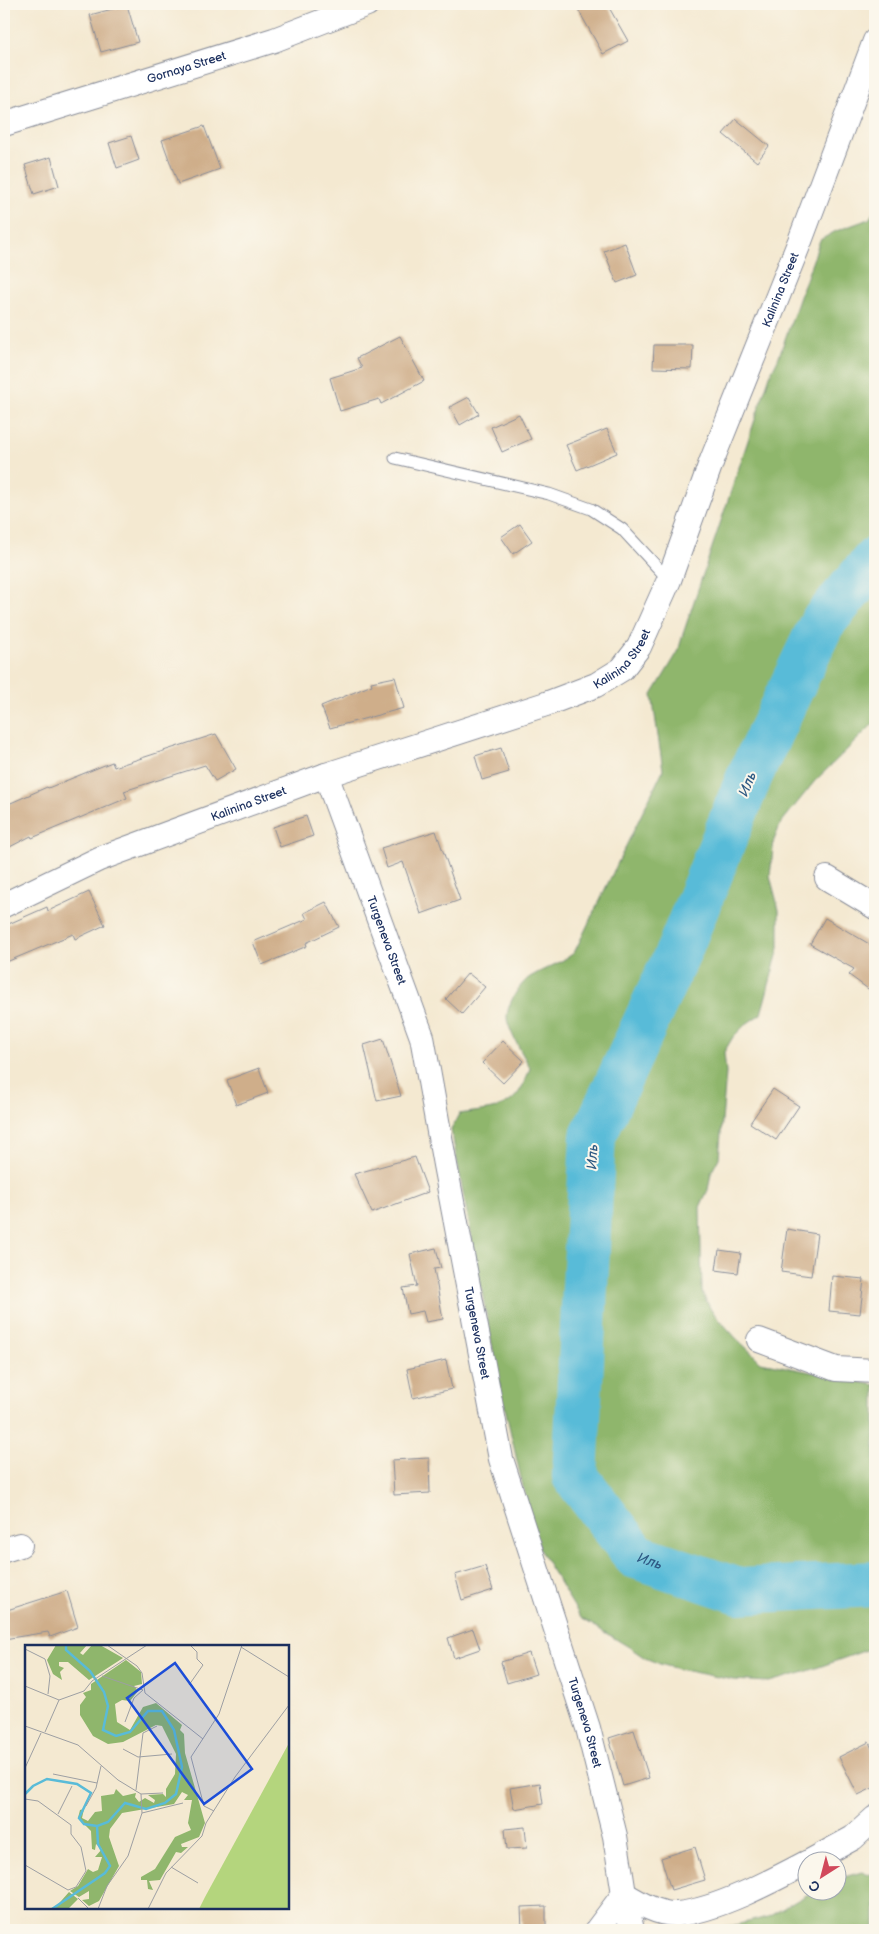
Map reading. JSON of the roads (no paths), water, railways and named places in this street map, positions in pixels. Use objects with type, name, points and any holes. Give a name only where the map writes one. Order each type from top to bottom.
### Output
[{"type":"street","name":"Gornaya Street","points":[[4,124],[274,40],[367,4]]},
{"type":"street","name":"Kalinina Street","points":[[4,905],[99,859],[326,775],[546,704],[596,685],[622,669],[640,647],[669,580],[712,460],[800,241],[875,41]]},
{"type":"street","name":"Turgeneva Street","points":[[326,775],[422,1038],[501,1459],[588,1728],[615,1836],[632,1930]]},
{"type":"street","points":[[827,878],[875,908]]},
{"type":"street","points":[[759,1340],[836,1369],[875,1371]]},
{"type":"street","points":[[827,1852],[853,1838],[875,1818]]},
{"type":"street","points":[[598,1930],[624,1894],[647,1908],[676,1914],[718,1905],[796,1868]]},
{"type":"lane","points":[[395,458],[549,494],[591,509],[622,529],[669,580]]},
{"type":"waterway","name":"Иль","points":[[875,560],[822,623],[750,775],[680,948],[593,1136],[575,1476],[636,1556],[739,1591],[875,1584]]}]
